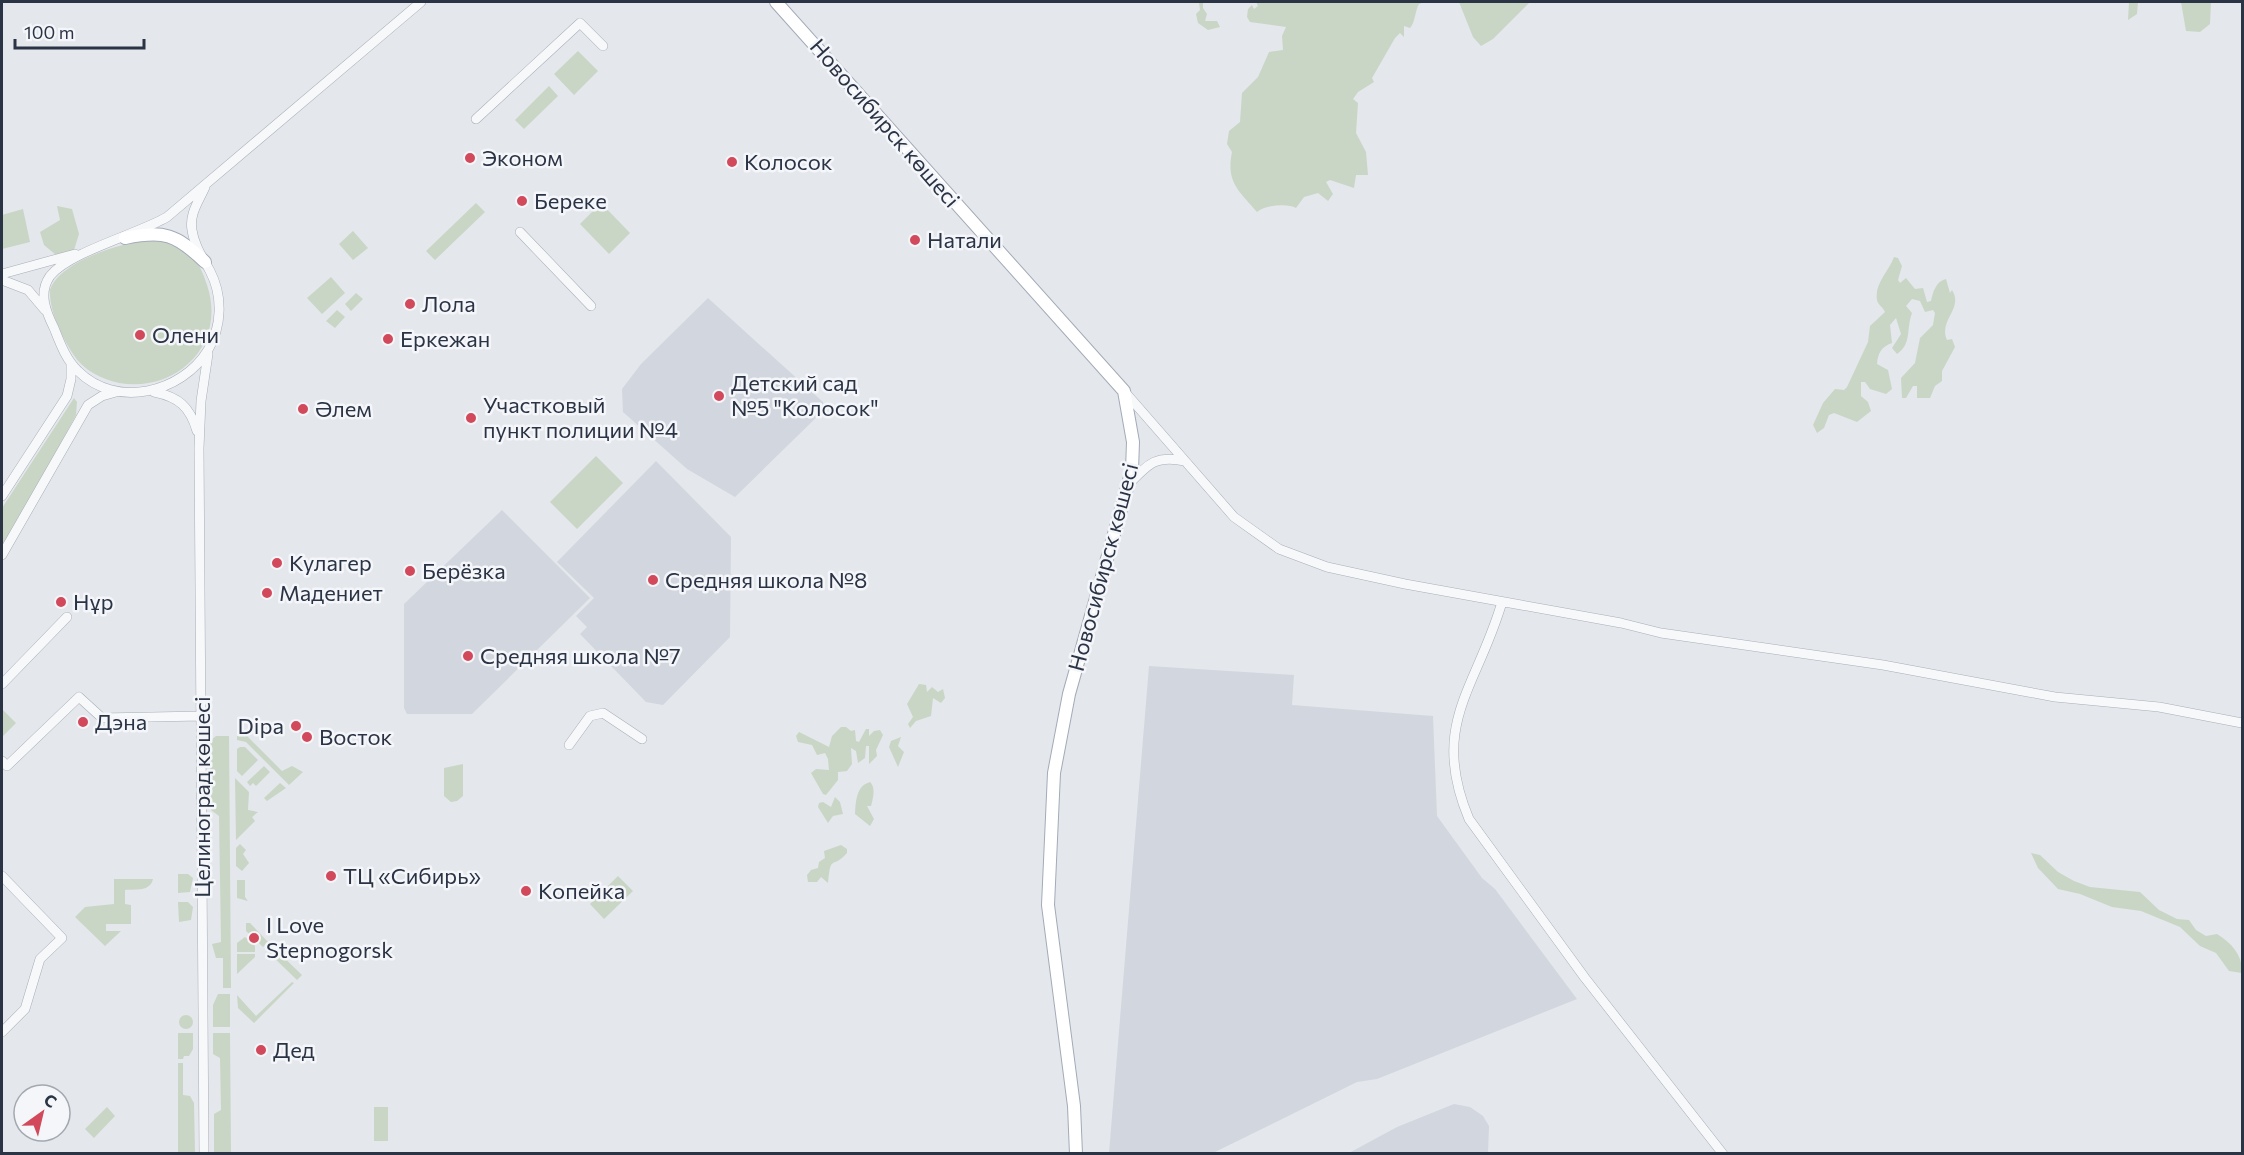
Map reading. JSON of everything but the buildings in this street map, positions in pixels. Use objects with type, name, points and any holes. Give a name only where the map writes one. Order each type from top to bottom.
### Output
[{"type":"main road","name":"Новосибирск көшесі","points":[[776,2],[1124,391],[1133,442],[1129,484],[1068,694],[1055,763],[1051,812],[1048,881],[1050,939],[1074,1106],[1076,1154]]},
{"type":"main road","points":[[125,238],[148,233],[167,234],[185,243],[205,262]]},
{"type":"street","points":[[2,274],[89,251],[125,238],[167,217],[421,2]]},
{"type":"street","points":[[476,119],[580,23],[603,46]]},
{"type":"street","points":[[148,391],[180,379],[196,367],[209,349],[218,324],[220,305],[215,284],[194,238],[191,222],[205,187]]},
{"type":"street","points":[[520,232],[591,306]]},
{"type":"street","points":[[45,310],[44,290],[51,276],[89,251]]},
{"type":"street","points":[[2,280],[28,290],[45,310],[71,363],[90,380],[117,392]]},
{"type":"street","name":"Целиноград көшесі","points":[[204,1154],[200,440],[203,383],[209,349]]},
{"type":"street","points":[[2,496],[67,396],[71,379],[71,363]]},
{"type":"street","points":[[2,555],[88,405],[102,396],[117,392],[148,391],[181,401],[193,417],[200,440]]},
{"type":"street","points":[[1124,391],[1234,517],[1263,540],[1293,556],[1345,572],[1621,623],[1661,633],[1883,665],[2055,698],[2159,706],[2242,723]]},
{"type":"street","points":[[1129,484],[1156,460],[1167,458],[1185,461]]},
{"type":"street","points":[[1502,602],[1490,641],[1466,687],[1458,710],[1453,742],[1454,770],[1459,796],[1469,819],[1585,978],[1723,1154]]},
{"type":"street","points":[[2,684],[67,617]]},
{"type":"street","points":[[3,767],[79,697],[102,718],[201,716]]},
{"type":"street","points":[[569,745],[590,716],[603,713],[642,740]]},
{"type":"street","points":[[2,876],[62,938],[40,959],[25,1009],[2,1032]]},
{"type":"shaded area","name":"Детский сад №5 \"Колосок\"","points":[[708,298],[823,402],[825,409],[735,497],[687,469],[623,412],[622,389],[641,364]]},
{"type":"shaded area","name":"Средняя школа №8","points":[[656,461],[731,537],[730,637],[663,705],[646,702],[580,634],[587,627],[576,616],[594,598],[557,562]]},
{"type":"shaded area","name":"Средняя школа №7","points":[[502,510],[590,598],[472,714],[407,714],[404,708],[404,604]]},
{"type":"shaded area","points":[[1149,666],[1294,675],[1292,705],[1433,716],[1437,816],[1482,878],[1495,889],[1577,999],[1377,1079],[1357,1082],[1213,1153],[1109,1153]]},
{"type":"shaded area","points":[[1454,1104],[1470,1107],[1483,1116],[1489,1126],[1488,1153],[1349,1153],[1397,1127]]},
{"type":"green space","points":[[1199,2],[1203,2],[1203,8],[1207,14],[1205,21],[1217,21],[1220,27],[1208,30],[1198,23],[1196,14],[1200,10]]},
{"type":"green space","points":[[1256,2],[1424,2],[1419,4],[1410,28],[1404,26],[1404,37],[1400,33],[1395,38],[1372,78],[1374,82],[1358,92],[1353,99],[1358,103],[1356,133],[1366,152],[1368,175],[1356,175],[1354,188],[1330,180],[1326,182],[1333,194],[1328,201],[1318,193],[1304,197],[1296,208],[1276,206],[1257,212],[1239,191],[1232,178],[1232,152],[1227,144],[1229,131],[1240,122],[1242,93],[1258,77],[1269,52],[1283,50],[1282,36],[1286,27],[1250,22],[1247,17],[1248,9],[1252,5],[1254,9],[1258,6]]},
{"type":"green space","points":[[1459,2],[1530,2],[1493,39],[1481,46],[1473,37]]},
{"type":"green space","points":[[2129,2],[2138,2],[2137,14],[2128,20]]},
{"type":"green space","points":[[2181,2],[2211,2],[2210,24],[2200,32],[2186,31]]},
{"type":"green space","points":[[578,51],[598,71],[574,95],[554,74]]},
{"type":"green space","points":[[549,86],[558,96],[524,129],[515,120]]},
{"type":"green space","points":[[476,203],[485,212],[435,260],[426,251]]},
{"type":"green space","points":[[601,203],[630,233],[609,254],[580,224]]},
{"type":"green space","points":[[57,206],[72,209],[79,234],[74,250],[56,255],[44,245],[40,232],[60,220]]},
{"type":"green space","points":[[23,209],[30,242],[2,249],[2,215]]},
{"type":"green space","points":[[353,231],[368,248],[353,260],[339,244]]},
{"type":"green space","points":[[156,239],[184,251],[195,260],[207,285],[211,307],[210,327],[203,345],[192,360],[178,372],[160,380],[140,384],[119,383],[99,376],[77,360],[54,315],[50,290],[56,279],[80,261],[112,248]]},
{"type":"green space","points":[[1894,257],[1898,258],[1902,266],[1898,280],[1900,283],[1906,278],[1915,289],[1923,288],[1927,302],[1931,301],[1937,284],[1946,279],[1950,293],[1952,290],[1955,297],[1945,333],[1947,340],[1952,339],[1955,347],[1942,371],[1942,381],[1935,386],[1930,398],[1917,398],[1917,386],[1913,386],[1906,398],[1902,398],[1901,378],[1915,363],[1920,338],[1933,325],[1935,313],[1933,310],[1925,312],[1920,301],[1912,299],[1906,306],[1912,313],[1905,346],[1897,354],[1892,348],[1901,334],[1896,318],[1890,325],[1892,343],[1881,351],[1878,357],[1877,364],[1888,370],[1892,389],[1886,394],[1870,389],[1865,382],[1861,382],[1861,396],[1868,402],[1871,411],[1857,422],[1834,413],[1829,415],[1824,428],[1817,433],[1813,425],[1823,403],[1835,389],[1844,390],[1847,387],[1868,342],[1870,326],[1885,312],[1878,302],[1877,294],[1880,283]]},
{"type":"green space","points":[[331,277],[345,293],[322,314],[307,298]]},
{"type":"green space","points":[[356,293],[363,299],[351,311],[345,304]]},
{"type":"green space","points":[[337,310],[345,317],[335,328],[326,321]]},
{"type":"green space","points":[[74,398],[77,402],[76,415],[31,499],[2,546],[2,508]]},
{"type":"green space","points":[[596,456],[623,483],[577,529],[550,502]]},
{"type":"green space","points":[[919,684],[926,685],[927,692],[932,687],[938,692],[943,689],[945,698],[941,703],[933,698],[931,716],[916,721],[910,728],[908,724],[913,717],[907,704]]},
{"type":"green space","points":[[2,709],[16,723],[2,737]]},
{"type":"green space","points":[[841,727],[846,727],[851,731],[855,730],[856,741],[859,742],[866,729],[869,729],[869,736],[874,731],[880,730],[883,735],[876,750],[877,756],[869,764],[869,746],[866,746],[865,758],[858,763],[856,751],[851,748],[852,764],[847,771],[838,772],[838,780],[826,795],[823,794],[811,773],[816,769],[829,770],[825,753],[817,755],[812,745],[798,742],[796,736],[799,732],[829,747],[832,736]]},
{"type":"green space","points":[[216,736],[229,736],[231,988],[223,988],[223,958],[216,958],[212,944],[221,942],[219,816],[211,810],[210,741]]},
{"type":"green space","points":[[237,736],[247,736],[282,771],[292,766],[303,772],[289,785],[246,742],[237,740]]},
{"type":"green space","points":[[901,737],[898,746],[904,752],[898,767],[889,747],[891,741]]},
{"type":"green space","points":[[245,747],[258,760],[242,776],[237,771],[237,749]]},
{"type":"green space","points":[[463,764],[463,796],[451,802],[444,796],[444,768]]},
{"type":"green space","points":[[264,766],[270,772],[256,786],[253,783],[250,786],[247,782]]},
{"type":"green space","points":[[235,778],[249,792],[248,810],[258,812],[252,817],[255,821],[236,840]]},
{"type":"green space","points":[[870,782],[873,787],[873,797],[871,806],[867,806],[874,819],[870,826],[855,814],[859,790]]},
{"type":"green space","points":[[280,783],[286,788],[267,801],[264,798]]},
{"type":"green space","points":[[835,797],[840,802],[843,814],[833,816],[828,823],[818,807],[819,803],[823,802],[831,807]]},
{"type":"green space","points":[[240,844],[246,850],[243,854],[249,863],[242,871],[236,866],[236,848]]},
{"type":"green space","points":[[841,845],[847,849],[847,853],[831,865],[828,883],[821,877],[817,882],[808,882],[807,875],[811,870],[818,868],[819,862],[825,858],[824,851]]},
{"type":"green space","points":[[2031,853],[2040,855],[2058,872],[2074,881],[2090,887],[2140,892],[2159,910],[2177,919],[2189,920],[2196,930],[2206,936],[2217,934],[2236,950],[2241,961],[2242,973],[2229,971],[2216,953],[2200,946],[2180,927],[2141,911],[2112,907],[2080,894],[2058,889],[2038,868]]},
{"type":"green space","points":[[178,874],[188,874],[193,878],[190,892],[178,893]]},
{"type":"green space","points":[[618,876],[633,891],[604,919],[590,904]]},
{"type":"green space","points":[[114,879],[153,879],[146,888],[125,890],[125,904],[131,905],[131,924],[106,924],[106,931],[121,931],[105,946],[75,917],[85,907],[114,904]]},
{"type":"green space","points":[[237,880],[245,880],[245,897],[248,901],[237,898]]},
{"type":"green space","points":[[178,902],[188,902],[193,907],[191,920],[179,922]]},
{"type":"green space","points":[[246,923],[250,923],[268,942],[263,947],[246,931]]},
{"type":"green space","points":[[245,937],[255,946],[255,952],[237,952],[237,943]]},
{"type":"green space","points":[[272,946],[302,975],[297,980],[267,951]]},
{"type":"green space","points":[[237,954],[255,954],[255,957],[237,974]]},
{"type":"green space","points":[[292,982],[294,983],[254,1023],[238,1008],[237,995],[256,1016]]},
{"type":"green space","points":[[218,994],[230,994],[230,1027],[213,1027],[213,1005]]},
{"type":"green space","points":[[183,1015],[189,1015],[193,1022],[189,1029],[183,1029],[179,1025],[179,1019]]},
{"type":"green space","points":[[178,1033],[193,1033],[193,1049],[189,1056],[184,1056],[183,1059],[178,1059]]},
{"type":"green space","points":[[213,1033],[230,1033],[231,1153],[214,1153],[214,1114],[221,1110],[220,1058],[213,1054]]},
{"type":"green space","points":[[178,1063],[183,1063],[183,1095],[190,1096],[194,1103],[195,1153],[178,1153]]},
{"type":"green space","points":[[107,1107],[115,1116],[94,1138],[85,1129]]},
{"type":"green space","points":[[374,1107],[388,1107],[388,1141],[374,1141]]},
{"type":"place","name":"Эконом","points":[[470,158]]},
{"type":"place","name":"Колосок","points":[[732,162]]},
{"type":"place","name":"Береке","points":[[522,201]]},
{"type":"place","name":"Натали","points":[[915,240]]},
{"type":"place","name":"Лола","points":[[410,304]]},
{"type":"place","name":"Олени","points":[[140,335]]},
{"type":"place","name":"Еркежан","points":[[388,339]]},
{"type":"place","name":"Детский сад №5 \"Колосок\"","points":[[719,396]]},
{"type":"place","name":"Әлем","points":[[303,409]]},
{"type":"place","name":"Участковый пункт полиции №4","points":[[471,418]]},
{"type":"place","name":"Кулагер","points":[[277,563]]},
{"type":"place","name":"Берёзка","points":[[410,571]]},
{"type":"place","name":"Средняя школа №8","points":[[653,580]]},
{"type":"place","name":"Мадениет","points":[[267,593]]},
{"type":"place","name":"Нұр","points":[[61,602]]},
{"type":"place","name":"Средняя школа №7","points":[[468,656]]},
{"type":"place","name":"Дэна","points":[[83,722]]},
{"type":"place","name":"Dipa","points":[[296,726]]},
{"type":"place","name":"Восток","points":[[307,737]]},
{"type":"place","name":"ТЦ «Сибирь»","points":[[331,876]]},
{"type":"place","name":"Копейка","points":[[526,891]]},
{"type":"place","name":"I Love Stepnogorsk","points":[[254,938]]},
{"type":"place","name":"Дед","points":[[261,1050]]}]
